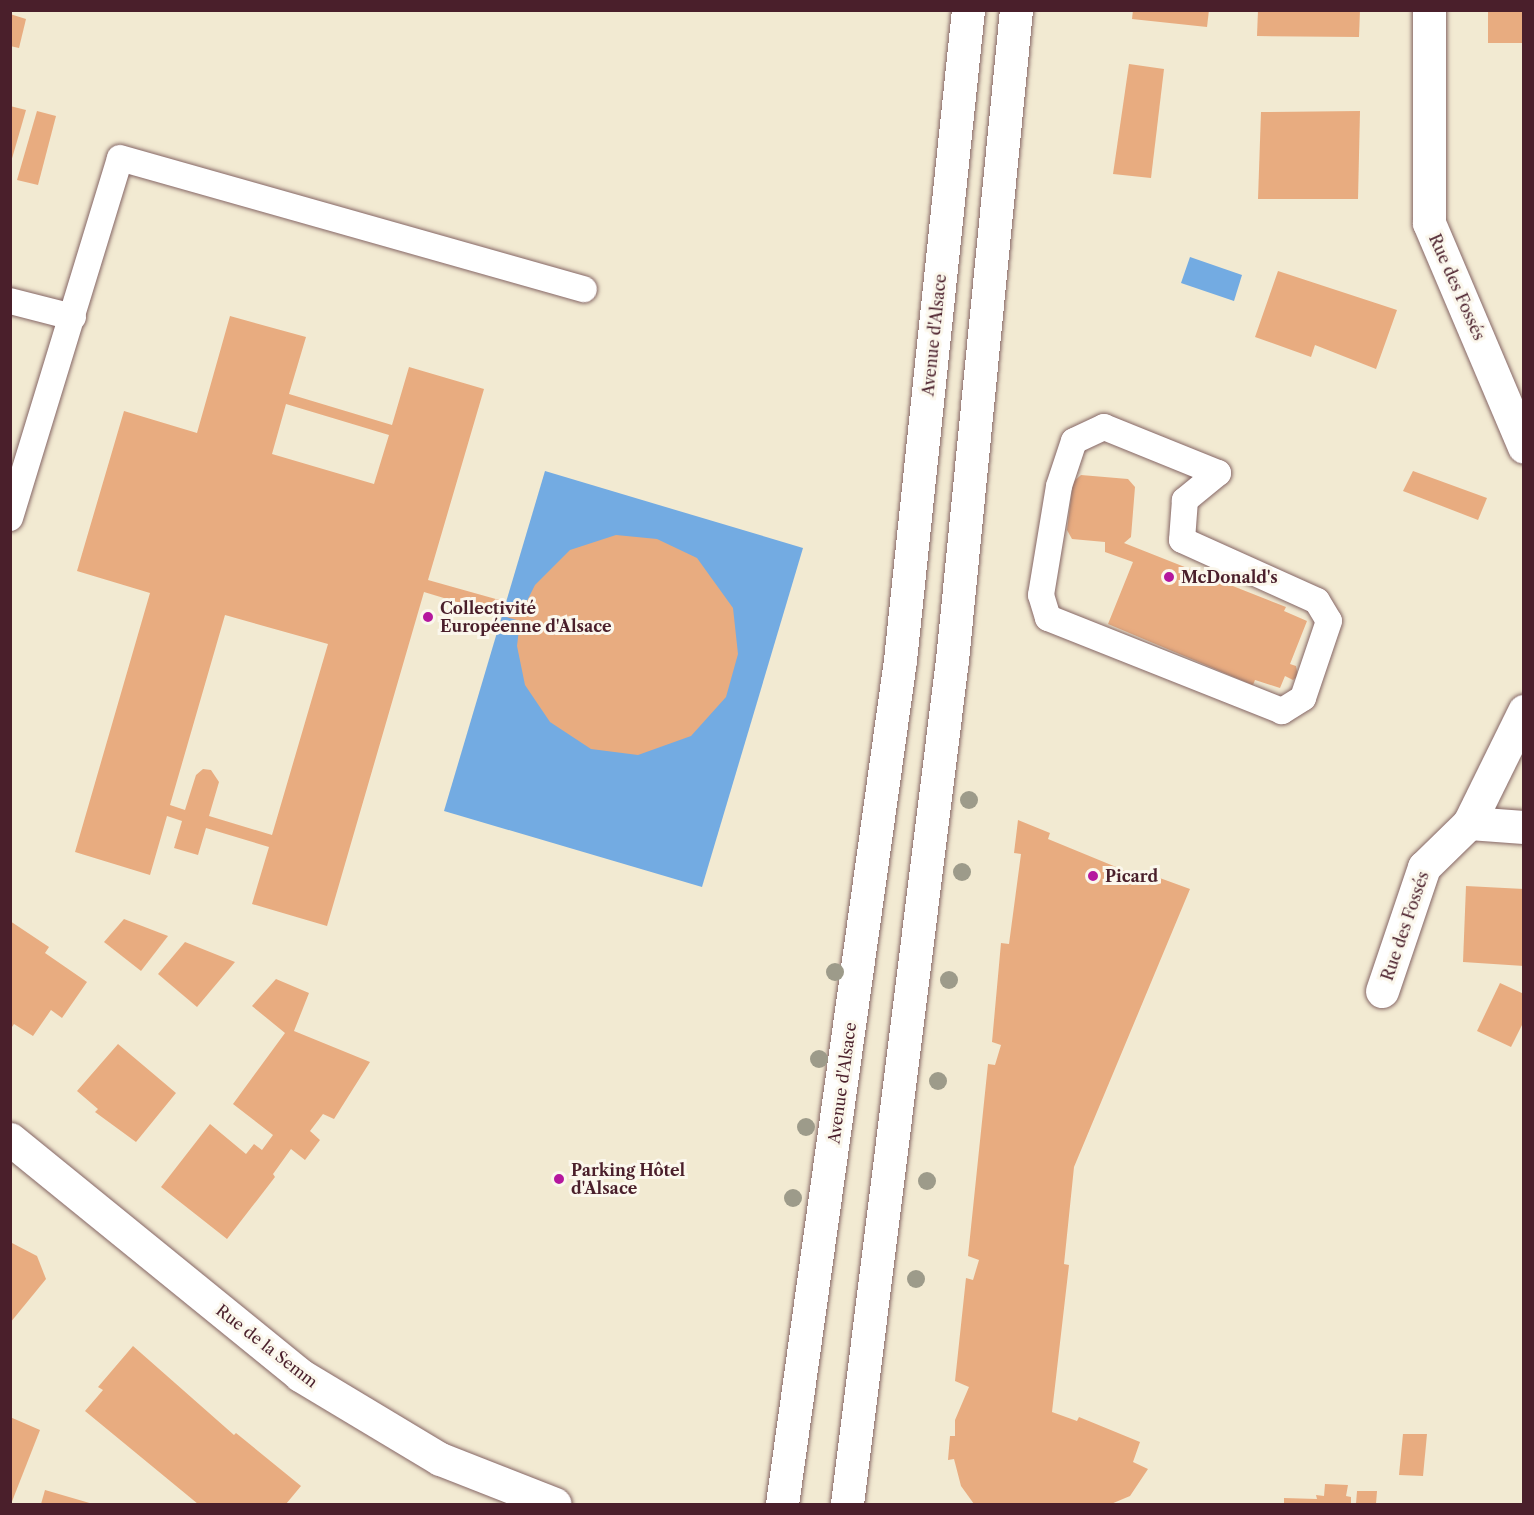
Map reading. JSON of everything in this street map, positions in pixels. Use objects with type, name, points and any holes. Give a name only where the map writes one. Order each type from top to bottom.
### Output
[{"type":"main road","name":"Avenue d'Alsace","points":[[782,1504],[900,660],[968,10]]},
{"type":"main road","points":[[847,1504],[952,660],[1016,10]]},
{"type":"main road","name":"Rue des Fossés","points":[[1429,10],[1429,223],[1524,447]]},
{"type":"main road","points":[[900,660],[952,660]]},
{"type":"main road","name":"Rue des Fossés","points":[[1382,991],[1424,867],[1468,823],[1524,711]]},
{"type":"main road","points":[[1468,823],[1524,827]]},
{"type":"main road","name":"Rue de la Semm","points":[[10,1139],[300,1375],[440,1459],[555,1504]]},
{"type":"lane","points":[[10,518],[74,317],[120,158],[584,289]]},
{"type":"lane","points":[[10,301],[74,317]]},
{"type":"lane","points":[[1104,427],[1218,473],[1185,500],[1182,540],[1317,601],[1329,621],[1302,698],[1282,711],[1048,618],[1041,595],[1059,486],[1074,441],[1104,427]]},
{"type":"water","points":[[1190,257],[1242,275],[1234,301],[1181,283]]},
{"type":"water","points":[[545,471],[803,548],[702,887],[444,811]]},
{"type":"building","points":[[1133,10],[1209,10],[1207,27],[1132,19]]},
{"type":"building","points":[[1258,10],[1360,10],[1359,37],[1257,36]]},
{"type":"building","points":[[1488,10],[1524,10],[1524,43],[1488,43]]},
{"type":"building","points":[[10,14],[26,19],[19,48],[10,46]]},
{"type":"building","points":[[1129,64],[1164,69],[1151,178],[1113,174]]},
{"type":"building","points":[[10,106],[26,110],[11,162],[10,162]]},
{"type":"building","points":[[37,111],[56,116],[38,185],[17,180]]},
{"type":"building","points":[[1360,111],[1358,199],[1258,199],[1261,112]]},
{"type":"building","points":[[1278,271],[1397,310],[1376,369],[1315,345],[1311,357],[1255,337]]},
{"type":"building","points":[[230,316],[306,337],[289,394],[392,425],[409,367],[484,389],[428,580],[524,607],[535,585],[570,550],[616,535],[657,539],[697,558],[733,608],[738,654],[726,697],[691,736],[638,755],[591,749],[550,722],[525,685],[517,646],[520,621],[424,592],[327,926],[252,904],[269,847],[206,828],[198,855],[174,848],[182,821],[167,816],[150,875],[75,852],[150,593],[77,571],[124,411],[197,433]],"holes":[[[286,404],[389,435],[374,484],[272,454]],[[225,615],[328,644],[272,835],[209,816],[219,782],[211,770],[203,769],[196,775],[185,810],[170,805]]]},
{"type":"building","points":[[1413,471],[1487,498],[1478,520],[1403,491]]},
{"type":"building","name":"McDonald's","points":[[1081,475],[1128,479],[1135,487],[1131,537],[1124,543],[1286,607],[1284,611],[1307,621],[1290,664],[1296,666],[1298,676],[1293,680],[1285,676],[1280,688],[1255,680],[1253,685],[1108,624],[1133,562],[1105,552],[1105,542],[1072,539],[1067,530],[1073,482]]},
{"type":"building","points":[[1018,820],[1050,833],[1048,839],[1155,883],[1157,877],[1190,889],[1074,1167],[1064,1264],[1069,1265],[1052,1412],[1077,1421],[1079,1417],[1140,1442],[1133,1462],[1148,1469],[1130,1496],[1111,1504],[974,1504],[961,1486],[954,1459],[948,1460],[950,1436],[955,1436],[955,1420],[969,1387],[955,1381],[966,1278],[973,1280],[979,1260],[968,1256],[988,1064],[995,1065],[1001,1045],[992,1042],[1001,943],[1009,944],[1021,854],[1014,853]]},
{"type":"building","points":[[1466,886],[1524,889],[1524,966],[1463,962]]},
{"type":"building","points":[[124,919],[168,936],[141,971],[104,942]]},
{"type":"building","points":[[10,921],[49,947],[45,953],[87,982],[62,1018],[51,1010],[33,1036],[14,1024],[10,1030]]},
{"type":"building","points":[[185,942],[235,962],[197,1007],[158,974]]},
{"type":"building","points":[[276,979],[309,993],[294,1031],[370,1062],[334,1119],[323,1114],[310,1131],[320,1140],[305,1160],[291,1149],[273,1174],[275,1177],[227,1239],[161,1187],[210,1124],[246,1154],[254,1144],[262,1150],[273,1135],[233,1104],[285,1033],[252,1006]]},
{"type":"building","points":[[1500,983],[1524,994],[1524,1021],[1511,1047],[1477,1031]]},
{"type":"building","points":[[118,1044],[176,1093],[136,1142],[95,1112],[98,1109],[77,1091]]},
{"type":"building","points":[[10,1242],[37,1256],[46,1279],[10,1323]]},
{"type":"building","points":[[133,1346],[234,1435],[236,1433],[301,1486],[286,1504],[198,1504],[85,1411],[103,1390],[98,1387]]},
{"type":"building","points":[[10,1417],[40,1430],[11,1504],[10,1504]]},
{"type":"building","points":[[1403,1434],[1427,1434],[1423,1476],[1399,1475]]},
{"type":"building","points":[[1325,1484],[1348,1485],[1346,1496],[1351,1497],[1351,1504],[1284,1504],[1284,1498],[1317,1499],[1316,1495],[1324,1496]]},
{"type":"building","points":[[45,1490],[93,1504],[41,1504]]},
{"type":"building","points":[[1357,1491],[1377,1491],[1376,1504],[1356,1504]]},
{"type":"place","name":"McDonald's","points":[[1169,577]]},
{"type":"place","name":"Collectivité Européenne d'Alsace","points":[[428,617]]},
{"type":"place","name":"Picard","points":[[1093,876]]},
{"type":"place","name":"Parking Hôtel d'Alsace","points":[[559,1179]]}]
